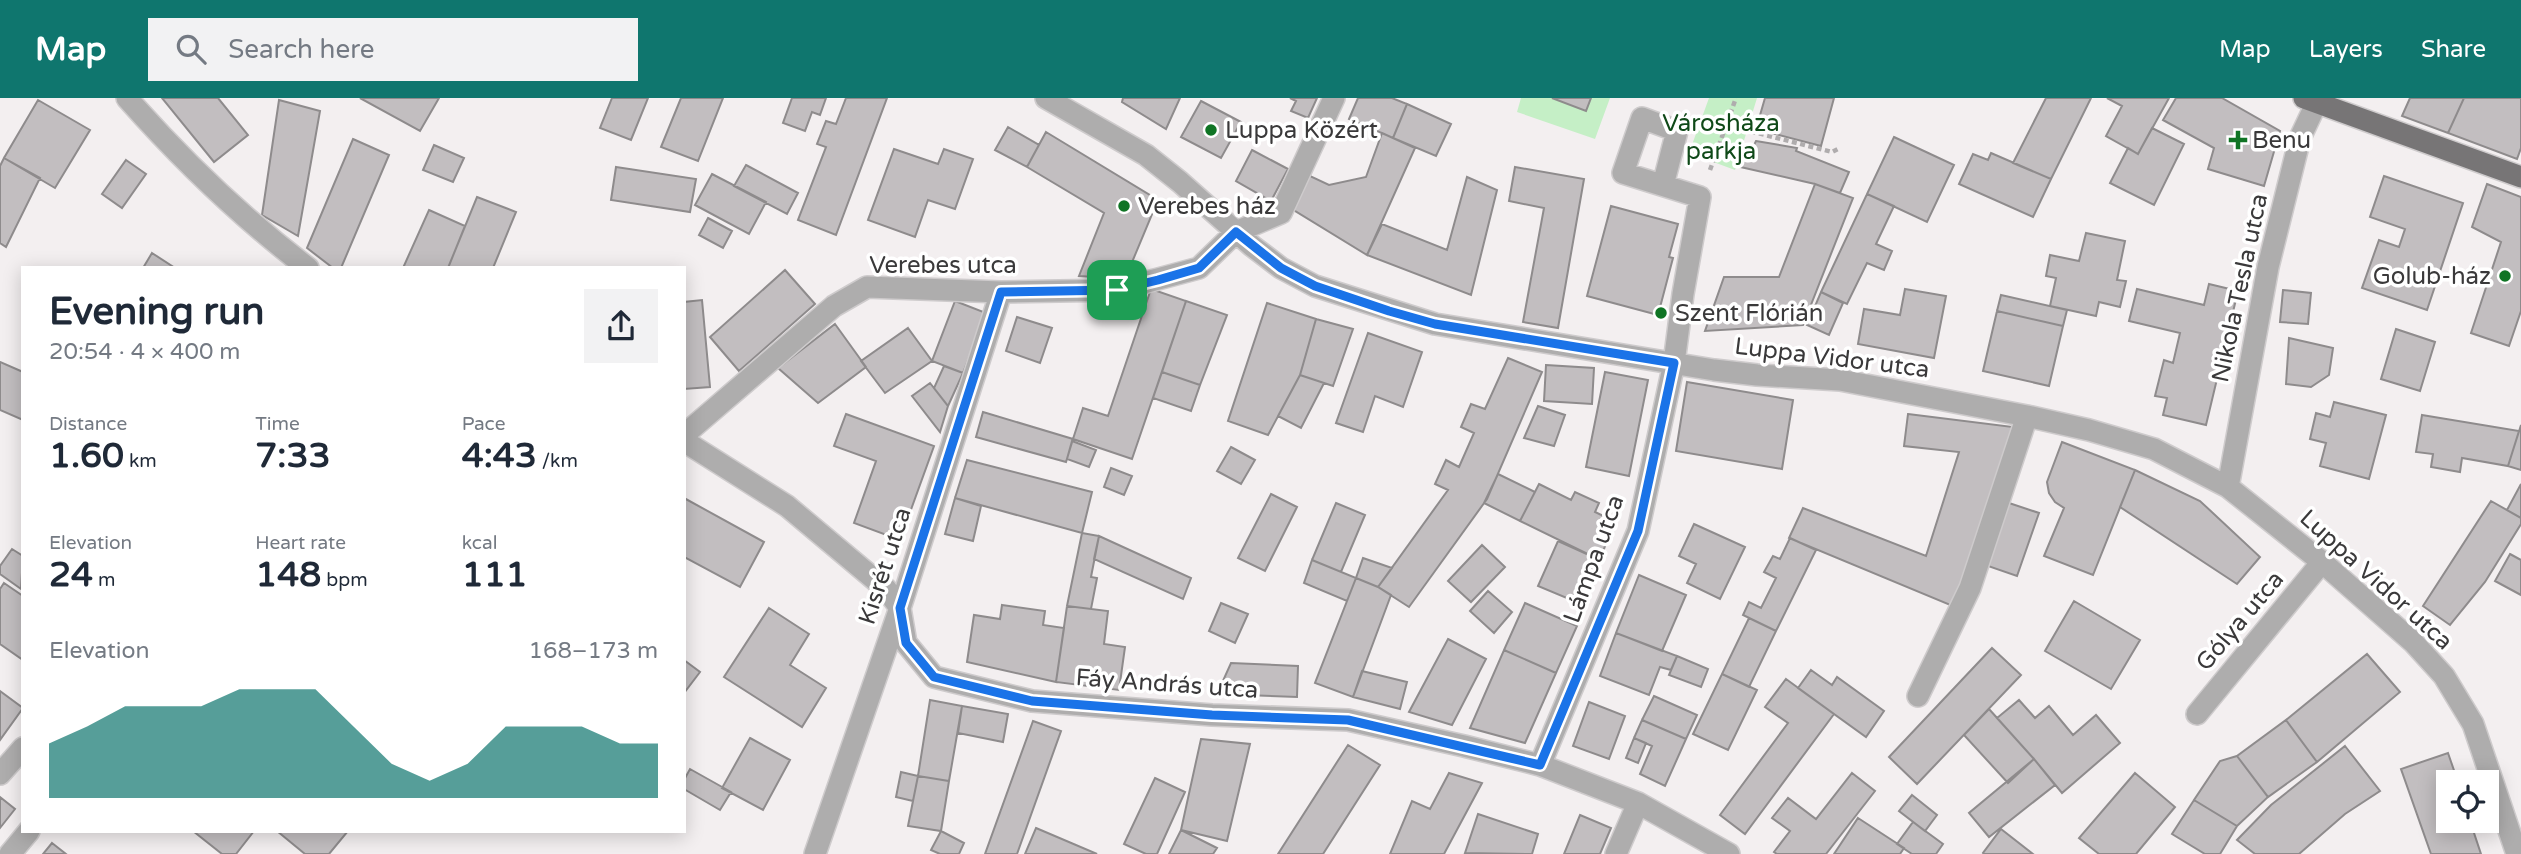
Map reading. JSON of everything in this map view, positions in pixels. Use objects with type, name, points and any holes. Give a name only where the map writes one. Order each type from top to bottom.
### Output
[{"type":"main road","points":[[2310,101],[2521,177]]},
{"type":"street","points":[[127,98],[175,152],[301,266]]},
{"type":"street","name":"Luppa Vidor utca","points":[[1046,98],[1146,155],[1281,268],[1315,286],[1435,324],[1757,375],[1840,380],[2027,416],[2154,449],[2228,487],[2322,562],[2413,642],[2444,676],[2473,724],[2517,854]]},
{"type":"street","points":[[1236,232],[1281,213],[1334,98]]},
{"type":"street","name":"Nikola Tesla utca","points":[[2228,487],[2268,267],[2310,101]]},
{"type":"street","points":[[1663,185],[1700,197]]},
{"type":"street","name":"Lámpa utca","points":[[1540,765],[1638,531],[1674,363],[1700,197]]},
{"type":"street","name":"Verebes utca","points":[[686,433],[834,306],[867,287],[1001,292],[1117,290],[1199,268],[1236,232]]},
{"type":"street","name":"Kisrét utca","points":[[815,854],[900,608],[1001,292]]},
{"type":"street","points":[[1918,696],[1970,589],[2027,416]]},
{"type":"street","points":[[686,442],[787,506],[886,589],[900,608]]},
{"type":"street","name":"Gólya utca","points":[[2197,714],[2322,562]]},
{"type":"street","name":"Fáy András utca","points":[[900,608],[906,643],[934,677],[1032,701],[1212,715],[1348,720],[1540,765],[1638,803],[1729,854]]},
{"type":"street","points":[[0,774],[21,750]]},
{"type":"street","points":[[1616,854],[1638,803]]},
{"type":"street","points":[[10,854],[27,833]]},
{"type":"path","points":[[1700,197],[1736,98]]},
{"type":"path","points":[[1726,125],[1832,152],[1838,149]]},
{"type":"green space","name":"Városháza parkja","points":[[1521,98],[1610,98],[1595,139],[1517,112]]},
{"type":"green space","name":"Városháza parkja","points":[[1709,98],[1757,98],[1735,170],[1689,153]]},
{"type":"building","points":[[162,98],[218,98],[248,135],[214,162]]},
{"type":"building","points":[[360,98],[439,98],[420,131]]},
{"type":"building","points":[[612,98],[648,98],[631,140],[600,128]]},
{"type":"building","points":[[681,98],[723,98],[698,161],[661,147]]},
{"type":"building","points":[[792,98],[826,98],[820,115],[812,112],[805,131],[783,123]]},
{"type":"building","points":[[846,98],[887,98],[836,235],[798,220],[826,147],[817,144],[826,121],[836,124]]},
{"type":"building","points":[[1123,98],[1180,98],[1166,129],[1122,102]]},
{"type":"building","points":[[1290,98],[1317,98],[1308,118],[1291,111],[1296,101]]},
{"type":"building","points":[[1358,98],[1392,98],[1407,104],[1393,138],[1349,119]]},
{"type":"building","points":[[1552,98],[1591,98],[1586,111]]},
{"type":"building","points":[[1765,98],[1834,98],[1821,146],[1756,129]]},
{"type":"building","points":[[2046,98],[2091,98],[2051,179],[2013,163]]},
{"type":"building","points":[[2107,98],[2169,98],[2138,154],[2106,136],[2122,106]]},
{"type":"building","name":"Benu","points":[[2176,98],[2222,98],[2280,131],[2264,186],[2208,169],[2214,148],[2163,120]]},
{"type":"building","points":[[2410,98],[2464,98],[2448,133],[2402,116]]},
{"type":"building","points":[[2464,98],[2521,98],[2521,148],[2517,159],[2448,133]]},
{"type":"building","points":[[38,100],[90,130],[55,188],[4,158]]},
{"type":"building","points":[[279,100],[320,111],[298,236],[262,215]]},
{"type":"building","name":"Luppa Közért","points":[[1201,101],[1241,122],[1221,158],[1181,137]]},
{"type":"building","points":[[1407,104],[1451,124],[1436,156],[1393,138]]},
{"type":"building","points":[[1008,127],[1039,145],[1027,167],[995,150]]},
{"type":"building","points":[[2152,128],[2184,144],[2154,205],[2110,183],[2128,148],[2138,154]]},
{"type":"building","name":"Verebes ház","points":[[1046,132],[1158,200],[1125,279],[1079,276],[1104,213],[1027,167]]},
{"type":"building","points":[[1382,133],[1415,148],[1367,255],[1292,209],[1308,175],[1329,185],[1366,177]]},
{"type":"building","points":[[1894,137],[1954,165],[1927,222],[1867,194]]},
{"type":"building","points":[[353,139],[389,155],[342,266],[330,266],[307,248]]},
{"type":"building","points":[[1756,141],[1797,148],[1796,151],[1849,172],[1840,193],[1815,184],[1736,166],[1743,149],[1752,149]]},
{"type":"building","points":[[434,145],[464,158],[453,182],[423,170]]},
{"type":"building","points":[[894,149],[938,164],[944,149],[973,159],[955,209],[928,200],[915,237],[868,220]]},
{"type":"building","points":[[1252,150],[1288,169],[1271,201],[1236,181]]},
{"type":"building","points":[[1991,153],[2051,179],[2033,217],[1959,184],[1973,154],[1988,160]]},
{"type":"building","points":[[4,158],[40,178],[6,247],[0,243],[0,166]]},
{"type":"building","points":[[126,160],[146,174],[122,208],[102,194]]},
{"type":"building","points":[[746,165],[798,193],[787,214],[734,186]]},
{"type":"building","points":[[616,167],[696,179],[690,212],[611,200]]},
{"type":"building","points":[[1515,167],[1584,179],[1558,328],[1523,322],[1544,208],[1509,201]]},
{"type":"building","points":[[712,174],[766,202],[749,234],[695,205]]},
{"type":"building","points":[[2384,176],[2463,203],[2427,310],[2362,288],[2379,240],[2399,247],[2405,229],[2370,217]]},
{"type":"building","points":[[1467,177],[1497,190],[1471,295],[1367,255],[1382,224],[1447,250]]},
{"type":"building","points":[[1815,184],[1853,198],[1803,325],[1705,331],[1724,277],[1779,277]]},
{"type":"building","name":"Golub-ház","points":[[2487,184],[2521,197],[2521,311],[2509,346],[2471,333],[2501,242],[2472,227]]},
{"type":"building","points":[[1867,194],[1894,206],[1876,244],[1892,251],[1884,270],[1867,263],[1847,304],[1821,292]]},
{"type":"building","points":[[477,197],[516,212],[494,266],[449,266]]},
{"type":"building","points":[[1611,206],[1678,224],[1669,257],[1673,258],[1658,315],[1587,296]]},
{"type":"building","points":[[429,210],[465,226],[449,266],[404,266]]},
{"type":"building","points":[[708,218],[732,231],[723,248],[699,235]]},
{"type":"building","points":[[2086,233],[2125,241],[2117,280],[2126,281],[2120,307],[2099,302],[2096,316],[2050,306],[2056,278],[2046,276],[2050,255],[2079,261]]},
{"type":"building","points":[[152,253],[172,266],[144,266]]},
{"type":"building","points":[[785,270],[815,304],[739,371],[710,337]]},
{"type":"building","points":[[2209,284],[2238,291],[2206,425],[2163,415],[2167,398],[2155,396],[2164,360],[2173,363],[2180,333],[2129,321],[2137,289],[2204,305]]},
{"type":"building","points":[[1151,289],[1186,301],[1132,459],[1073,439],[1083,408],[1108,416]]},
{"type":"building","points":[[1905,289],[1946,296],[1934,358],[1858,344],[1864,309],[1900,315]]},
{"type":"building","points":[[2283,290],[2311,293],[2308,324],[2280,322]]},
{"type":"building","points":[[1821,292],[1843,303],[1829,335],[1807,325]]},
{"type":"building","points":[[2001,295],[2067,310],[2063,326],[1997,311]]},
{"type":"building","points":[[702,300],[710,387],[686,389],[686,302]]},
{"type":"building","points":[[955,301],[986,313],[963,373],[932,361]]},
{"type":"building","points":[[1186,301],[1227,315],[1200,385],[1162,372]]},
{"type":"building","points":[[1267,303],[1316,319],[1300,375],[1268,435],[1228,421]]},
{"type":"building","points":[[1997,311],[2063,326],[2049,386],[1983,371]]},
{"type":"building","points":[[1017,317],[1052,328],[1040,363],[1006,351]]},
{"type":"building","points":[[1316,319],[1353,329],[1333,386],[1300,375]]},
{"type":"building","points":[[835,324],[866,367],[818,403],[778,368]]},
{"type":"building","points":[[908,328],[932,361],[885,393],[861,361]]},
{"type":"building","points":[[2396,329],[2435,342],[2420,391],[2381,379]]},
{"type":"building","points":[[1368,333],[1422,352],[1403,407],[1375,396],[1363,432],[1336,423]]},
{"type":"building","points":[[2289,338],[2333,348],[2329,375],[2311,387],[2286,384]]},
{"type":"building","points":[[1508,358],[1542,372],[1487,499],[1409,607],[1378,587],[1448,490],[1435,484],[1446,460],[1459,467],[1474,433],[1461,427],[1471,404],[1485,409]]},
{"type":"building","points":[[0,362],[21,371],[21,419],[0,410]]},
{"type":"building","points":[[1546,365],[1594,368],[1592,404],[1544,401]]},
{"type":"building","points":[[944,366],[963,373],[948,406],[934,388]]},
{"type":"building","points":[[1162,372],[1200,385],[1191,411],[1153,398]]},
{"type":"building","points":[[1605,372],[1648,380],[1629,476],[1586,467]]},
{"type":"building","points":[[1300,375],[1324,383],[1301,428],[1278,416]]},
{"type":"building","points":[[1687,382],[1793,400],[1782,469],[1676,451]]},
{"type":"building","points":[[930,383],[948,406],[940,432],[912,396]]},
{"type":"building","points":[[2334,402],[2386,415],[2369,479],[2320,466],[2326,443],[2310,439],[2316,413],[2330,417]]},
{"type":"building","points":[[1538,406],[1565,415],[1554,446],[1524,438]]},
{"type":"building","points":[[983,412],[1073,439],[1066,462],[976,437]]},
{"type":"building","points":[[846,414],[934,446],[900,540],[854,523],[876,461],[834,446]]},
{"type":"building","points":[[1908,414],[2013,427],[1955,607],[1789,538],[1803,508],[1926,556],[1959,452],[1904,446]]},
{"type":"building","points":[[2422,415],[2519,431],[2508,466],[2462,458],[2460,472],[2431,467],[2433,454],[2416,452]]},
{"type":"building","points":[[2521,425],[2521,470],[2508,466]]},
{"type":"building","points":[[1072,441],[1096,450],[1089,467],[1067,459]]},
{"type":"building","points":[[2062,442],[2135,470],[2093,575],[2044,556],[2064,508],[2055,502],[2049,493],[2047,482]]},
{"type":"building","points":[[1231,447],[1255,460],[1241,484],[1217,471]]},
{"type":"building","points":[[967,460],[1092,492],[1082,533],[955,498]]},
{"type":"building","points":[[1111,468],[1132,476],[1124,495],[1104,487]]},
{"type":"building","points":[[2135,470],[2200,501],[2260,557],[2237,584],[2120,507]]},
{"type":"building","points":[[1498,474],[1535,492],[1520,521],[1484,503]]},
{"type":"building","points":[[1539,484],[1571,500],[1575,492],[1599,503],[1595,512],[1614,521],[1600,560],[1520,521]]},
{"type":"building","points":[[2521,484],[2521,518],[2507,510]]},
{"type":"building","points":[[1271,494],[1297,507],[1265,571],[1238,558]]},
{"type":"building","points":[[955,498],[981,506],[973,541],[945,534]]},
{"type":"building","points":[[686,499],[764,542],[740,587],[686,558]]},
{"type":"building","points":[[2491,501],[2521,518],[2521,524],[2485,582],[2450,625],[2423,606]]},
{"type":"building","points":[[2006,502],[2039,513],[2017,576],[1985,565]]},
{"type":"building","points":[[1336,503],[1365,515],[1341,572],[1312,560]]},
{"type":"building","points":[[1694,524],[1745,547],[1720,599],[1687,583],[1696,564],[1679,556]]},
{"type":"building","points":[[1082,533],[1099,536],[1091,577],[1097,578],[1091,609],[1067,606]]},
{"type":"building","points":[[1099,536],[1191,578],[1183,599],[1094,559]]},
{"type":"building","points":[[1790,538],[1816,550],[1776,631],[1743,615],[1749,602],[1761,608],[1776,578],[1764,572],[1773,556],[1780,559]]},
{"type":"building","points":[[1558,541],[1600,560],[1581,604],[1538,586]]},
{"type":"building","points":[[1482,545],[1505,567],[1471,602],[1448,581]]},
{"type":"building","points":[[12,549],[21,555],[21,589],[0,574],[0,566]]},
{"type":"building","points":[[2510,554],[2521,560],[2521,595],[2495,581]]},
{"type":"building","points":[[1363,558],[1392,568],[1378,587],[1356,578]]},
{"type":"building","points":[[1312,560],[1356,578],[1347,601],[1304,583]]},
{"type":"building","points":[[1639,575],[1686,595],[1662,651],[1616,633]]},
{"type":"building","points":[[1356,578],[1391,595],[1353,697],[1315,683]]},
{"type":"building","points":[[4,583],[21,595],[21,659],[0,644],[0,589]]},
{"type":"building","points":[[1488,591],[1512,612],[1494,633],[1470,611]]},
{"type":"building","points":[[2074,601],[2140,640],[2111,689],[2045,651]]},
{"type":"building","points":[[1221,603],[1248,614],[1235,643],[1209,631]]},
{"type":"building","points":[[1525,603],[1577,626],[1556,673],[1504,650]]},
{"type":"building","points":[[1002,605],[1045,611],[1043,625],[1064,628],[1056,682],[967,662],[974,615],[1000,619]]},
{"type":"building","points":[[1067,606],[1108,611],[1104,644],[1125,647],[1119,690],[1056,682]]},
{"type":"building","points":[[769,608],[809,634],[790,665],[826,688],[802,727],[724,677]]},
{"type":"building","points":[[1749,618],[1776,631],[1749,687],[1722,674]]},
{"type":"building","points":[[1616,633],[1677,656],[1671,670],[1660,667],[1649,695],[1600,676]]},
{"type":"building","points":[[1448,639],[1486,659],[1452,725],[1409,712]]},
{"type":"building","points":[[1992,648],[2021,675],[1917,784],[1889,757]]},
{"type":"building","points":[[1504,650],[1556,673],[1525,743],[1470,728]]},
{"type":"building","points":[[2367,654],[2400,692],[2317,762],[2286,720]]},
{"type":"building","points":[[1677,656],[1708,669],[1701,687],[1669,675]]},
{"type":"building","points":[[686,662],[700,672],[686,690]]},
{"type":"building","points":[[1231,663],[1298,666],[1297,697],[1217,694]]},
{"type":"building","points":[[1811,670],[1832,685],[1837,677],[1884,711],[1866,737],[1798,688]]},
{"type":"building","points":[[1362,671],[1407,682],[1400,709],[1353,697]]},
{"type":"building","points":[[1722,674],[1757,690],[1728,750],[1693,734]]},
{"type":"building","points":[[1786,679],[1834,714],[1745,834],[1720,815],[1788,723],[1765,707]]},
{"type":"building","points":[[0,691],[21,707],[21,711],[0,740]]},
{"type":"building","points":[[1654,696],[1697,715],[1686,739],[1642,720]]},
{"type":"building","points":[[930,700],[962,706],[949,781],[918,776]]},
{"type":"building","points":[[2019,700],[2035,718],[2049,706],[2073,735],[2096,715],[2120,743],[2062,793],[1997,718]]},
{"type":"building","points":[[1589,702],[1625,716],[1609,759],[1573,746]]},
{"type":"building","points":[[962,706],[1008,714],[1003,742],[958,733]]},
{"type":"building","points":[[1989,709],[2034,759],[2008,783],[1964,735]]},
{"type":"building","points":[[1642,720],[1686,739],[1665,786],[1640,774],[1652,746],[1634,738]]},
{"type":"building","points":[[2286,720],[2317,762],[2268,797],[2237,756]]},
{"type":"building","points":[[1033,721],[1061,731],[1017,854],[985,854]]},
{"type":"building","points":[[750,738],[790,760],[763,810],[722,788]]},
{"type":"building","points":[[1634,738],[1646,743],[1638,763],[1626,758]]},
{"type":"building","points":[[1201,739],[1250,744],[1227,841],[1181,830]]},
{"type":"building","points":[[1348,745],[1380,765],[1323,854],[1278,854]]},
{"type":"building","points":[[2345,746],[2380,791],[2345,814],[2299,854],[2255,854],[2237,840],[2271,805]]},
{"type":"building","points":[[2448,753],[2454,770],[2436,770],[2436,833],[2474,833],[2481,854],[2431,854],[2401,769]]},
{"type":"building","points":[[2237,756],[2268,797],[2237,826],[2194,800],[2220,761]]},
{"type":"building","points":[[2034,759],[2055,785],[1989,837],[1969,813]]},
{"type":"building","points":[[690,769],[731,792],[720,810],[686,790],[686,776]]},
{"type":"building","points":[[901,772],[918,776],[913,801],[896,797]]},
{"type":"building","points":[[1449,773],[1482,783],[1444,854],[1390,854],[1412,801],[1430,809]]},
{"type":"building","points":[[1852,773],[1875,791],[1826,854],[1774,852],[1790,831],[1772,818],[1788,798],[1816,819]]},
{"type":"building","points":[[2135,773],[2175,807],[2136,854],[2099,854],[2079,838]]},
{"type":"building","points":[[918,776],[949,781],[941,831],[908,826]]},
{"type":"building","points":[[1155,778],[1185,792],[1157,854],[1146,854],[1124,844]]},
{"type":"building","points":[[1912,795],[1937,815],[1925,831],[1899,811]]},
{"type":"building","points":[[0,797],[15,809],[0,828]]},
{"type":"building","points":[[2194,800],[2237,826],[2220,854],[2205,854],[2172,834]]},
{"type":"building","points":[[1478,814],[1538,834],[1532,854],[1465,853]]},
{"type":"building","points":[[1580,815],[1611,828],[1600,854],[1564,854]]},
{"type":"building","points":[[1858,818],[1904,848],[1900,854],[1834,854]]},
{"type":"building","points":[[1913,822],[1943,844],[1936,854],[1912,854],[1897,844]]},
{"type":"building","points":[[1036,828],[1097,854],[1025,854]]},
{"type":"building","points":[[2001,829],[2033,854],[1984,854]]},
{"type":"building","points":[[1181,830],[1217,848],[1213,854],[1169,854]]},
{"type":"building","points":[[941,831],[964,843],[959,854],[940,854],[931,850]]},
{"type":"building","points":[[196,833],[252,833],[236,854],[222,854]]},
{"type":"building","points":[[279,833],[346,833],[329,854],[305,854]]},
{"type":"building","points":[[52,843],[66,854],[43,854]]},
{"type":"place","name":"Luppa Közért","points":[[1211,130]]},
{"type":"place","name":"Benu","points":[[2238,140]]},
{"type":"place","name":"Verebes ház","points":[[1124,206]]},
{"type":"place","name":"Golub-ház","points":[[2505,276]]},
{"type":"place","name":"Szent Flórián","points":[[1661,313]]},
{"type":"route","points":[[1236,232],[1281,268],[1315,286],[1389,311],[1435,324],[1674,363],[1638,531],[1540,765],[1348,720],[1212,715],[1032,701],[934,677],[906,643],[900,608],[1001,292],[1117,290],[1199,268],[1236,232]]}]
